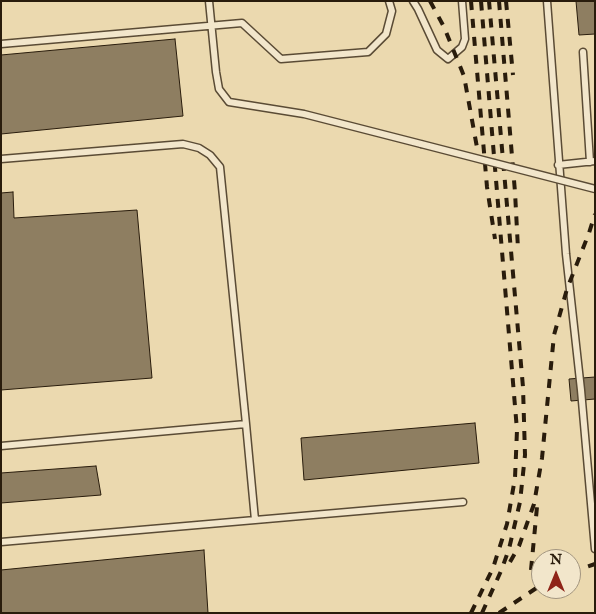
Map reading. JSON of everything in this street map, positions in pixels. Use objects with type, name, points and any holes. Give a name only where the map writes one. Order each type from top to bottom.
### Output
[{"type":"lane","points":[[210,1],[219,89],[229,102],[304,114],[595,189]]},
{"type":"lane","points":[[1,44],[242,23],[281,59],[368,52],[386,34],[392,11],[389,1]]},
{"type":"lane","points":[[413,1],[437,50],[448,59],[462,47],[465,39],[462,1]]},
{"type":"lane","points":[[547,1],[558,166],[592,496],[595,549]]},
{"type":"lane","points":[[558,166],[592,162],[583,52]]},
{"type":"lane","points":[[1,159],[183,144],[199,148],[210,155],[220,167],[255,520]]},
{"type":"lane","points":[[1,446],[246,424]]},
{"type":"lane","points":[[1,542],[464,502]]},
{"type":"building","points":[[576,1],[595,1],[595,34],[579,35]]},
{"type":"building","points":[[175,39],[183,116],[1,134],[1,55]]},
{"type":"building","points":[[13,192],[14,218],[137,210],[152,378],[1,390],[1,193]]},
{"type":"building","points":[[595,377],[595,399],[571,401],[569,379]]},
{"type":"building","points":[[475,423],[479,463],[304,480],[301,438]]},
{"type":"building","points":[[96,466],[101,495],[1,503],[1,473]]},
{"type":"building","points":[[204,550],[208,613],[1,613],[1,570]]},
{"type":"railway","points":[[430,1],[444,27],[464,76],[478,153]]},
{"type":"railway","points":[[471,1],[487,187],[495,239]]},
{"type":"railway","points":[[471,613],[493,568],[507,524],[515,478],[517,430],[481,1]]},
{"type":"railway","points":[[482,613],[509,549],[520,502],[525,455],[523,387],[489,1]]},
{"type":"railway","points":[[499,1],[518,249]]},
{"type":"railway","points":[[506,1],[513,75]]},
{"type":"railway","points":[[510,562],[519,546],[534,504],[542,458],[554,335],[567,289],[595,214]]},
{"type":"railway","points":[[533,549],[537,507]]},
{"type":"railway","points":[[581,569],[595,564]]},
{"type":"railway","points":[[499,613],[531,592]]}]
